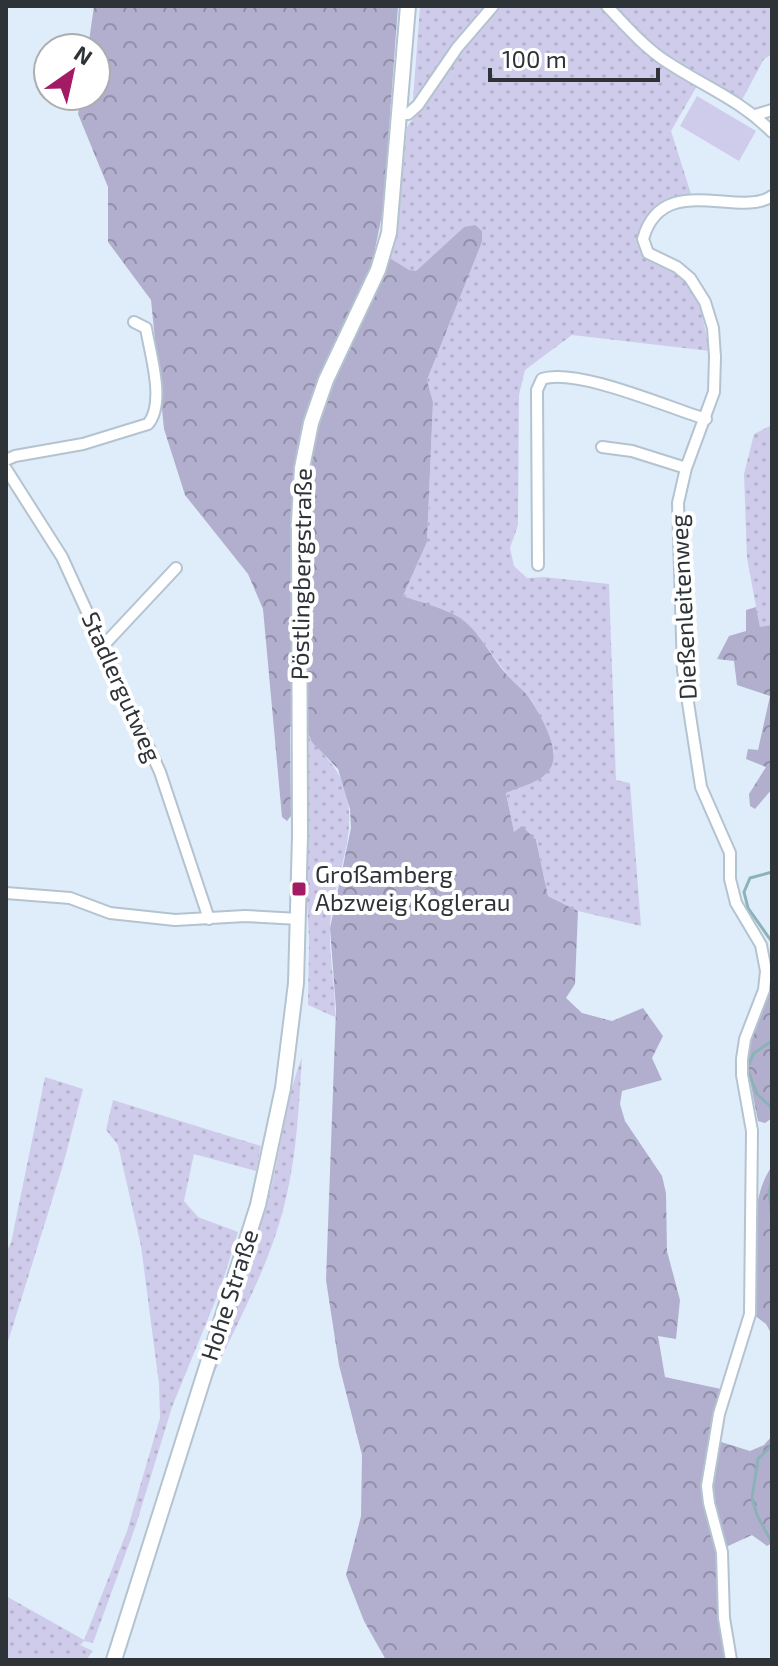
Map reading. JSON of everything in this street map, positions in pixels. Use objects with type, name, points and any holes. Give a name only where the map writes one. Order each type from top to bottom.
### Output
[{"type":"main road","name":"Pöstlingbergstraße","points":[[299,919],[299,522],[302,468],[318,402],[369,293],[385,251],[393,213],[408,6]]},
{"type":"main road","name":"Hohe Straße","points":[[114,1660],[268,1168],[291,1038],[299,919]]},
{"type":"street","points":[[401,114],[408,114],[418,105],[457,48],[493,6]]},
{"type":"street","points":[[607,6],[638,39],[664,60],[742,105],[772,132]]},
{"type":"street","points":[[755,115],[772,110]]},
{"type":"street","name":"Dießenleitenweg","points":[[731,1660],[724,1618],[722,1552],[707,1486],[719,1414],[750,1314],[752,1131],[742,1059],[745,1039],[764,990],[766,971],[761,945],[734,899],[730,853],[703,793],[681,651],[679,495],[712,399],[715,348],[709,314],[690,278],[677,267],[648,253],[644,247],[644,235],[657,216],[679,203],[700,199],[757,203],[772,196]]},
{"type":"street","points":[[6,460],[83,444],[148,424],[155,410],[155,384],[146,328],[134,322]]},
{"type":"street","points":[[538,565],[537,390],[542,379],[556,377],[596,383],[706,419]]},
{"type":"street","points":[[602,447],[639,453],[686,468]]},
{"type":"street","name":"Stadlergutweg","points":[[6,469],[62,557],[166,787],[193,879],[209,919]]},
{"type":"street","points":[[102,647],[176,568]]},
{"type":"street","points":[[6,893],[70,898],[103,911],[175,920],[245,916],[299,919]]},
{"type":"shaded area","points":[[420,6],[487,6],[413,100]]},
{"type":"shaded area","points":[[499,6],[602,6],[639,45],[697,86],[671,131],[692,197],[651,217],[646,249],[686,281],[698,297],[710,351],[572,335],[525,370],[519,395],[518,525],[510,548],[514,566],[527,578],[609,584],[616,780],[630,783],[641,926],[578,911],[548,896],[536,840],[514,833],[506,792],[537,780],[546,770],[554,752],[532,701],[508,676],[478,635],[456,616],[403,596],[427,542],[433,402],[427,380],[482,242],[482,231],[464,227],[416,271],[409,271],[388,257],[398,218],[407,127],[462,50]]},
{"type":"shaded area","points":[[614,6],[772,6],[772,54],[764,59],[742,100],[667,56],[642,36]]},
{"type":"shaded area","points":[[697,96],[756,131],[739,161],[680,126]]},
{"type":"shaded area","points":[[772,425],[772,625],[760,628],[747,558],[744,474],[754,434]]},
{"type":"shaded area","points":[[306,728],[342,780],[349,807],[347,842],[330,930],[335,1017],[308,1005],[309,940],[304,844]]},
{"type":"shaded area","points":[[302,1057],[295,1146],[280,1221],[253,1290],[211,1380],[265,1209],[288,1104]]},
{"type":"shaded area","points":[[45,1077],[83,1089],[63,1165],[6,1348],[6,1252],[11,1243]]},
{"type":"shaded area","points":[[113,1100],[261,1146],[256,1171],[194,1154],[184,1201],[198,1217],[238,1232],[221,1287],[172,1407],[136,1525],[93,1643],[84,1641],[80,1645],[93,1651],[86,1660],[6,1660],[6,1596],[84,1640],[127,1531],[160,1418],[159,1384],[141,1246],[118,1145],[106,1130]]},
{"type":"green space","points":[[94,6],[398,6],[383,210],[375,249],[409,270],[416,271],[464,227],[475,225],[482,231],[482,242],[427,380],[433,402],[427,542],[403,596],[449,612],[471,627],[507,675],[529,698],[548,732],[554,758],[549,771],[506,793],[514,832],[522,826],[536,840],[548,896],[578,911],[575,984],[566,998],[582,1013],[612,1021],[643,1008],[663,1036],[652,1058],[662,1080],[622,1091],[620,1104],[625,1121],[662,1176],[666,1193],[667,1251],[680,1300],[676,1339],[658,1336],[665,1377],[721,1389],[709,1454],[728,1660],[386,1660],[364,1621],[346,1575],[361,1516],[362,1455],[339,1365],[326,1280],[336,1009],[330,928],[351,828],[350,809],[338,769],[312,742],[306,728],[295,720],[290,727],[291,816],[287,821],[282,817],[263,609],[248,574],[185,495],[164,429],[151,300],[108,242],[108,187],[78,114],[112,112],[112,32],[90,32]]},
{"type":"green space","points":[[756,607],[760,627],[772,625],[772,789],[755,809],[750,806],[749,794],[766,767],[746,759],[748,749],[758,750],[770,696],[737,685],[734,661],[717,659],[729,636],[746,631],[746,610]]},
{"type":"green space","points":[[772,955],[772,1118],[765,1123],[758,1121],[746,1060],[769,989]]},
{"type":"green space","points":[[772,1166],[772,1335],[766,1324],[754,1315],[754,1238],[758,1200]]},
{"type":"green space","points":[[772,1436],[772,1543],[767,1546],[752,1535],[726,1547],[711,1487],[718,1441],[750,1451],[764,1445]]},
{"type":"waterway","points":[[772,872],[750,878],[744,892],[748,908],[772,942]]},
{"type":"waterway","points":[[772,1041],[754,1053],[747,1068],[757,1094],[772,1108]]},
{"type":"waterway","points":[[772,1179],[769,1191],[772,1219]]},
{"type":"waterway","points":[[772,1445],[758,1459],[752,1498],[772,1543]]},
{"type":"place","name":"Großamberg Abzweig Koglerau","points":[[299,889]]}]
